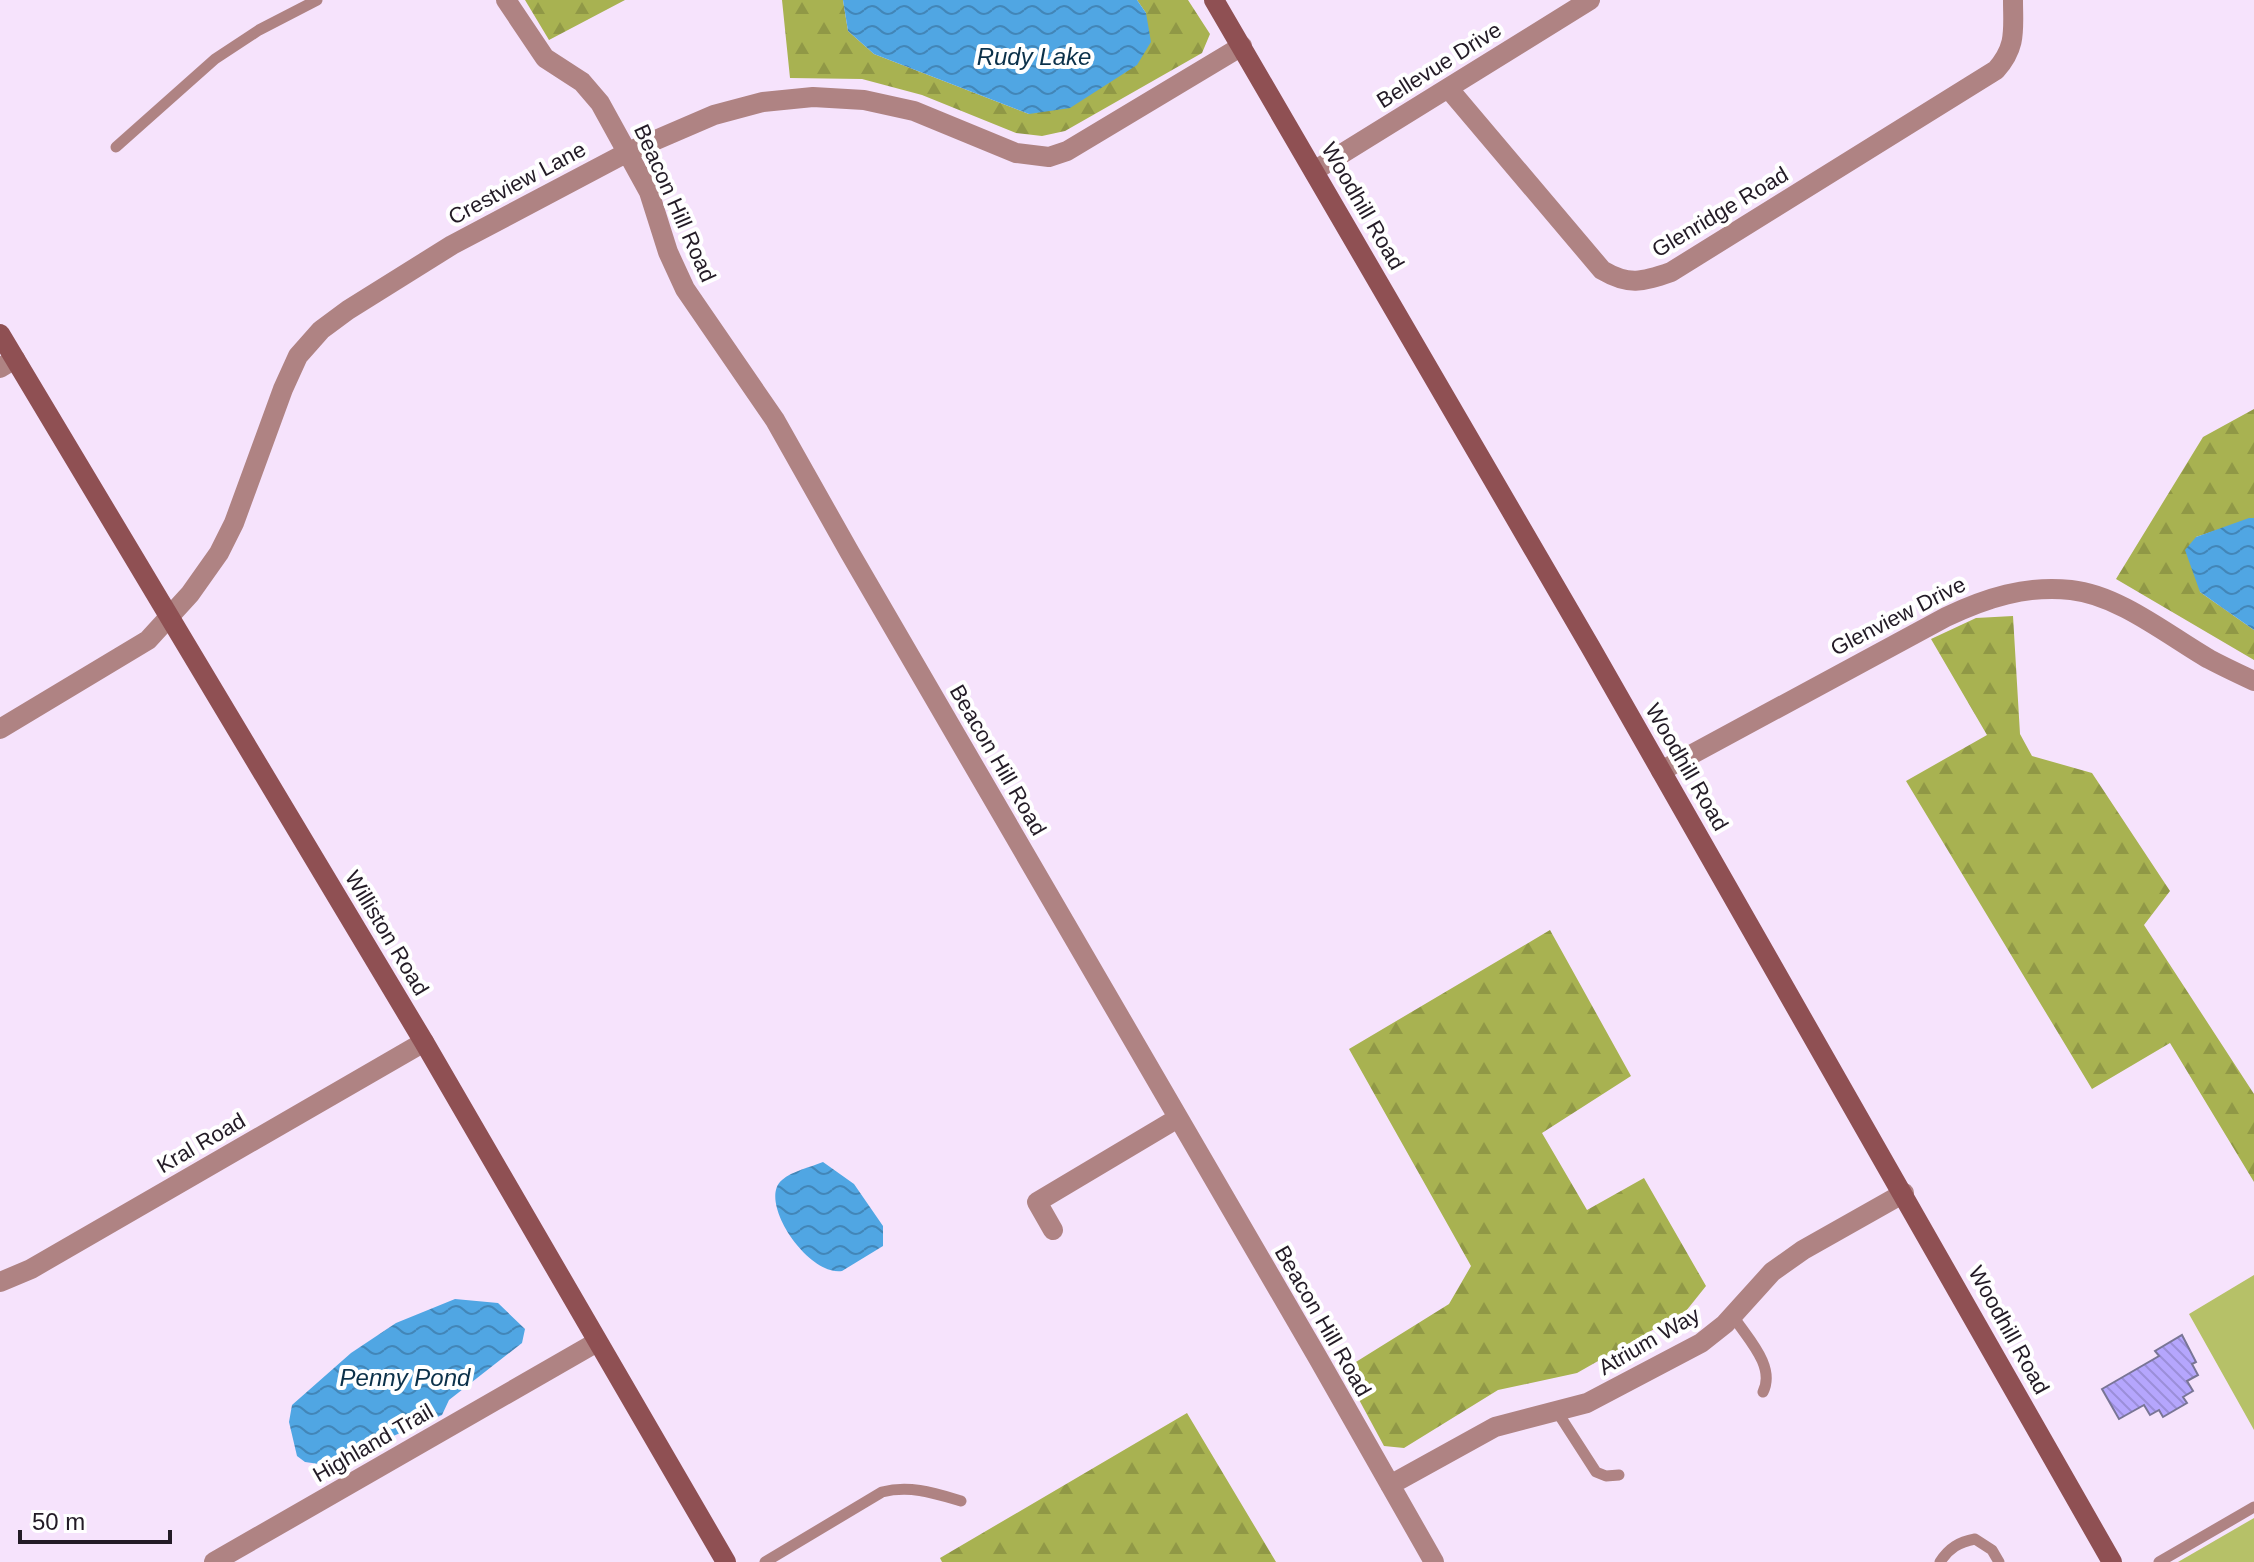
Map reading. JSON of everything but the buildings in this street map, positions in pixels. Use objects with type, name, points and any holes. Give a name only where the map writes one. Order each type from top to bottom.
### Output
[{"type":"street","name":"Beacon Hill Road","points":[[506,0],[545,58],[582,82],[600,103],[649,192],[668,252],[685,289],[775,420],[1434,1562]]},
{"type":"street","name":"Woodhill Road","points":[[1214,0],[1904,1193],[2112,1562]]},
{"type":"street","name":"Bellevue Drive","points":[[1314,171],[1590,0]]},
{"type":"street","name":"Glenridge Road","points":[[1448,88],[1602,270],[1621,281],[1645,281],[1671,272],[1996,70],[2009,55],[2013,0]]},
{"type":"street","name":"Crestview Lane","points":[[0,729],[148,640],[190,594],[219,553],[234,523],[298,356],[321,330],[452,245],[628,152],[714,115],[763,102],[813,97],[864,100],[914,111],[1016,153],[1049,157],[1067,151],[1242,46]]},
{"type":"street","name":"Williston Road","points":[[0,334],[8,364],[169,616],[424,1042],[726,1562]]},
{"type":"street","name":"Glenview Drive","points":[[1661,771],[1946,617],[1984,599],[2024,590],[2073,590],[2105,600],[2254,681]]},
{"type":"street","name":"Kral Road","points":[[0,1282],[31,1269],[424,1042]]},
{"type":"street","points":[[1053,1230],[1037,1202],[1178,1118]]},
{"type":"street","name":"Atrium Way","points":[[1390,1485],[1495,1427],[1587,1403],[1701,1343],[1733,1316],[1772,1272],[1803,1250],[1904,1193]]},
{"type":"street","name":"Highland Trail","points":[[214,1562],[597,1342]]},
{"type":"lane","points":[[116,147],[215,59],[259,30],[317,0]]},
{"type":"lane","points":[[1733,1316],[1765,1365],[1767,1384],[1763,1392]]},
{"type":"lane","points":[[1556,1410],[1596,1472],[1606,1476],[1619,1475]]},
{"type":"lane","points":[[765,1562],[882,1492],[900,1487],[961,1501]]},
{"type":"lane","points":[[2159,1562],[2254,1507]]},
{"type":"lane","points":[[1940,1562],[1947,1551],[1962,1541],[1975,1539],[1992,1550],[1999,1562]]},
{"type":"green space","points":[[525,0],[625,0],[549,40]]},
{"type":"green space","points":[[782,0],[843,0],[848,31],[874,54],[1029,114],[1146,13],[1137,0],[1188,0],[1210,34],[1202,53],[1065,131],[1042,136],[1016,133],[922,95],[862,79],[790,78]]},
{"type":"green space","points":[[2254,409],[2254,518],[2196,537],[2200,592],[2254,630],[2254,660],[2116,579],[2203,437]]},
{"type":"green space","points":[[2013,616],[2020,734],[2032,756],[2092,773],[2170,891],[2144,925],[2254,1094],[2254,1182],[2170,1043],[2092,1089],[1906,781],[1987,735],[1931,639],[1976,618]]},
{"type":"green space","points":[[1550,930],[1631,1076],[1542,1133],[1587,1210],[1644,1178],[1706,1286],[1686,1311],[1577,1373],[1498,1390],[1404,1448],[1384,1446],[1343,1370],[1449,1304],[1471,1266],[1349,1049]]},
{"type":"green space","points":[[2254,1275],[2254,1430],[2189,1314]]},
{"type":"green space","points":[[1187,1413],[1276,1562],[942,1562],[940,1558]]},
{"type":"green space","points":[[2254,1518],[2254,1562],[2178,1562]]},
{"type":"water","name":"Rudy Lake","points":[[843,0],[1137,0],[1146,13],[1151,42],[1137,65],[1070,108],[1029,114],[874,54],[848,31]]},
{"type":"water","points":[[2254,518],[2254,630],[2200,592],[2185,550],[2196,537]]},
{"type":"water","points":[[823,1162],[854,1184],[883,1226],[883,1246],[842,1271],[814,1262],[801,1250],[781,1219],[776,1203],[776,1190],[782,1180]]},
{"type":"water","name":"Penny Pond","points":[[455,1299],[498,1303],[525,1329],[522,1343],[449,1400],[442,1415],[326,1465],[305,1462],[297,1456],[289,1422],[292,1405],[351,1353],[396,1323]]}]
